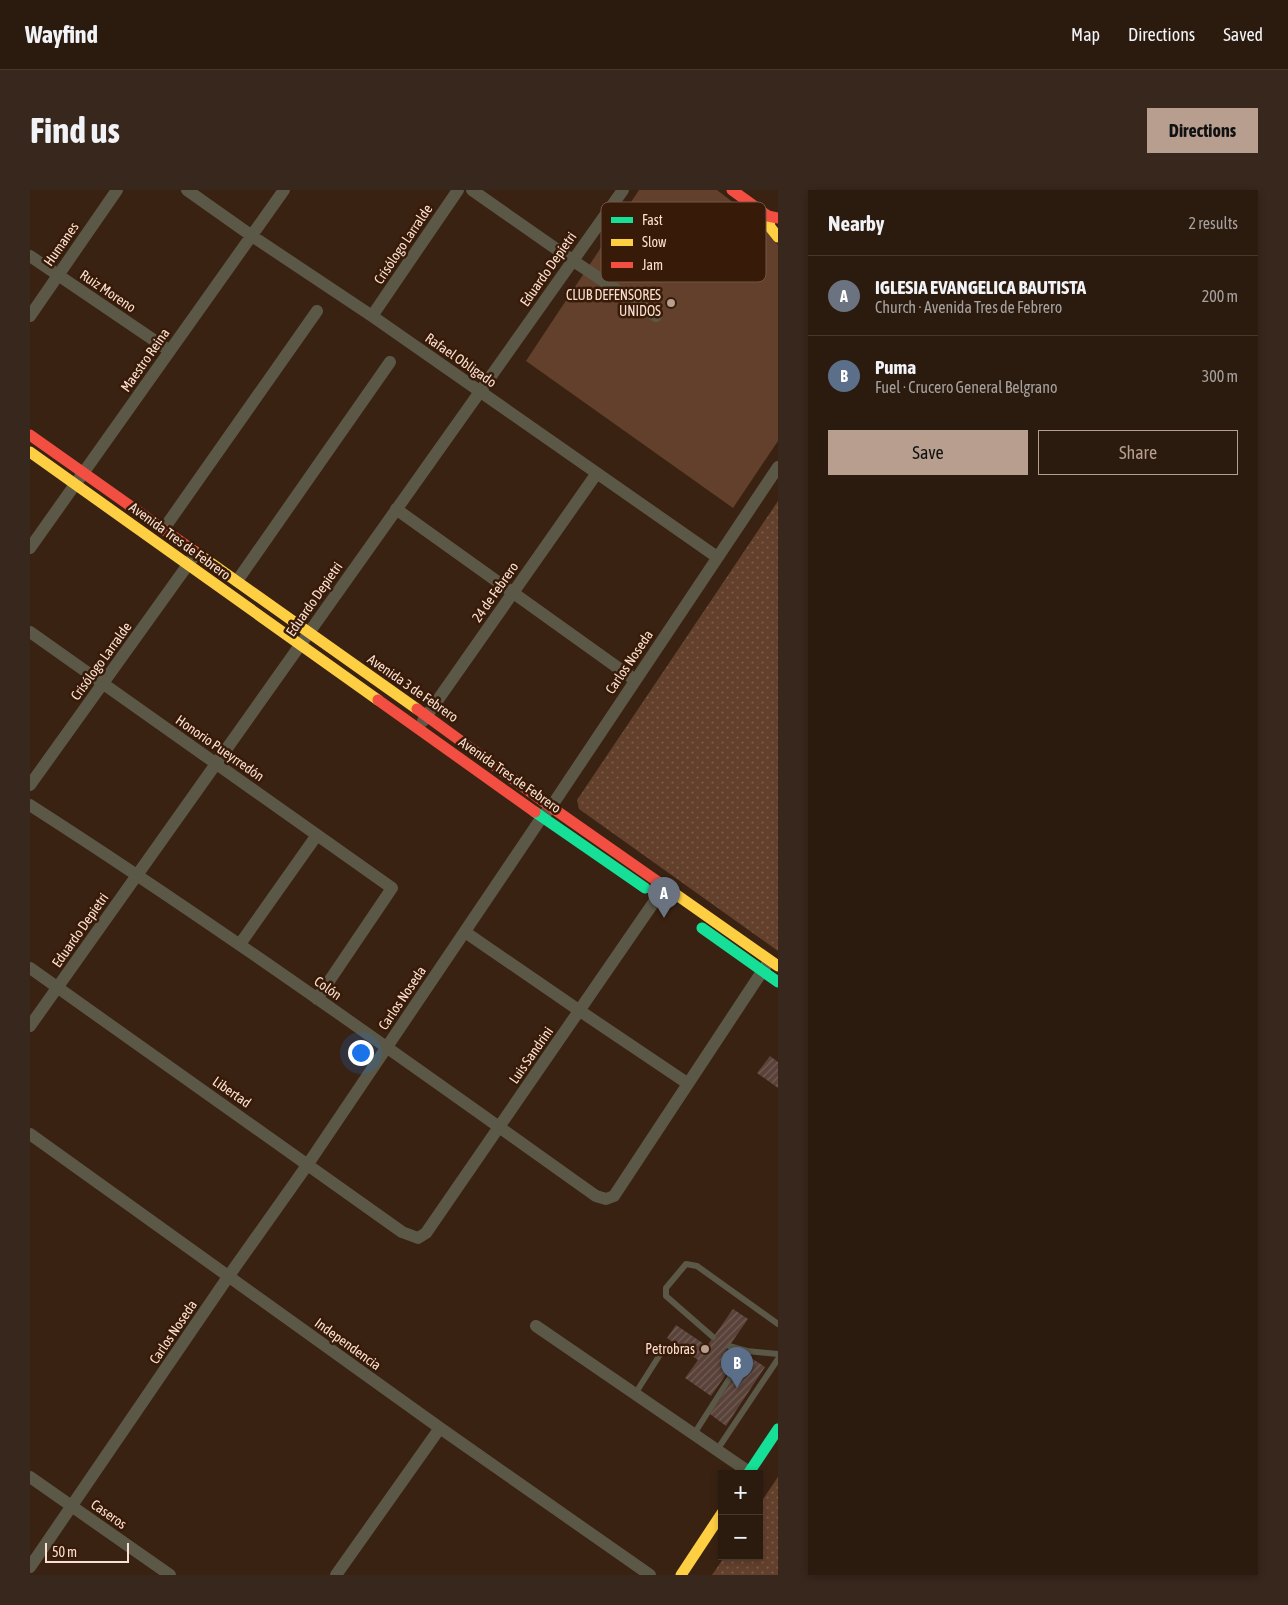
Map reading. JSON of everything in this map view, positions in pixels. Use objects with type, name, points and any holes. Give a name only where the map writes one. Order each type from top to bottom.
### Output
[{"type":"main road","points":[[732,190],[750,202]]},
{"type":"main road","points":[[773,217],[770,227],[778,236]]},
{"type":"main road","name":"Avenida 3 de Febrero","points":[[30,435],[427,716],[551,806],[664,895],[774,963]]},
{"type":"main road","name":"Avenida Tres de Febrero","points":[[30,452],[542,817],[664,895]]},
{"type":"main road","points":[[690,920],[778,982]]},
{"type":"main road","points":[[751,1470],[778,1429]]},
{"type":"main road","points":[[681,1575],[721,1515]]},
{"type":"street","name":"Humanes","points":[[30,316],[117,190]]},
{"type":"street","name":"Rafael Obligado","points":[[187,190],[372,316],[717,557]]},
{"type":"street","name":"Maestro Reina","points":[[30,548],[284,190]]},
{"type":"street","name":"Crisólogo Larralde","points":[[372,316],[458,190]]},
{"type":"street","points":[[472,190],[601,279]]},
{"type":"street","name":"Eduardo Depietri","points":[[614,202],[623,190]]},
{"type":"street","name":"Eduardo Depietri","points":[[30,1026],[601,220]]},
{"type":"street","name":"Ruiz Moreno","points":[[30,256],[170,351]]},
{"type":"street","points":[[605,282],[656,316]]},
{"type":"street","points":[[163,530],[317,311]]},
{"type":"street","points":[[237,581],[390,362]]},
{"type":"street","name":"Carlos Noseda","points":[[30,1568],[387,1048],[778,467]]},
{"type":"street","name":"24 de Febrero","points":[[418,728],[596,473]]},
{"type":"street","points":[[396,509],[635,680]]},
{"type":"street","name":"Crisólogo Larralde","points":[[30,786],[196,553]]},
{"type":"street","name":"Honorio Pueyrredón","points":[[30,632],[392,888],[317,999]]},
{"type":"street","name":"Colón","points":[[30,805],[138,874],[240,944],[596,1196],[606,1199],[614,1196],[687,1083]]},
{"type":"street","points":[[240,944],[317,835]]},
{"type":"street","name":"Luis Sandrini","points":[[418,1238],[426,1233],[580,1011],[664,895]]},
{"type":"street","points":[[465,932],[687,1083],[762,971],[774,963]]},
{"type":"street","name":"Libertad","points":[[30,968],[402,1232],[418,1238]]},
{"type":"street","name":"Independencia","points":[[30,1134],[440,1428],[650,1575]]},
{"type":"street","points":[[536,1326],[745,1470]]},
{"type":"street","points":[[336,1575],[440,1428]]},
{"type":"street","name":"Caseros","points":[[30,1477],[170,1575]]},
{"type":"lane","points":[[714,1337],[666,1296],[666,1288],[686,1264],[697,1266],[778,1324]]},
{"type":"lane","points":[[729,1346],[747,1352],[778,1354]]},
{"type":"lane","points":[[694,1434],[747,1352]]},
{"type":"lane","points":[[635,1394],[661,1353]]},
{"type":"lane","points":[[717,1450],[778,1359]]},
{"type":"shaded area","name":"CLUB DEFENSORES UNIDOS","points":[[639,190],[717,190],[733,202],[631,202]]},
{"type":"shaded area","name":"CLUB DEFENSORES UNIDOS","points":[[766,230],[778,245],[778,441],[733,508],[526,361],[601,248],[601,282],[766,282]]},
{"type":"shaded area","points":[[778,501],[778,951],[579,809],[577,800]]},
{"type":"shaded area","points":[[778,1477],[778,1575],[712,1575],[722,1560],[763,1560],[763,1499]]},
{"type":"building","points":[[770,1056],[778,1062],[778,1088],[757,1073]]},
{"type":"building","name":"Petrobras","points":[[733,1309],[748,1319],[725,1352],[736,1360],[711,1396],[685,1378],[698,1360],[667,1338],[676,1325],[707,1346]]},
{"type":"building","points":[[748,1356],[765,1367],[726,1426],[710,1414]]},
{"type":"traffic: fast","points":[[535,812],[645,888]]},
{"type":"traffic: fast","points":[[702,928],[778,982]]},
{"type":"traffic: fast","points":[[751,1470],[778,1429]]},
{"type":"traffic: slow","points":[[768,216],[770,227],[778,237]]},
{"type":"traffic: slow","points":[[30,452],[378,700]]},
{"type":"traffic: slow","points":[[194,551],[417,709]]},
{"type":"traffic: slow","points":[[664,886],[778,966]]},
{"type":"traffic: slow","points":[[681,1575],[721,1515]]},
{"type":"traffic: jam","points":[[732,190],[749,202]]},
{"type":"traffic: jam","points":[[766,215],[778,218]]},
{"type":"traffic: jam","points":[[30,435],[194,551]]},
{"type":"traffic: jam","points":[[378,700],[535,812]]},
{"type":"traffic: jam","points":[[417,709],[551,807],[664,886]]},
{"type":"place","name":"CLUB DEFENSORES UNIDOS","points":[[671,303]]},
{"type":"place","name":"IGLESIA EVANGELICA BAUTISTA","points":[[664,918]]},
{"type":"place","name":"Petrobras","points":[[705,1349]]},
{"type":"place","name":"Puma","points":[[737,1388]]}]
